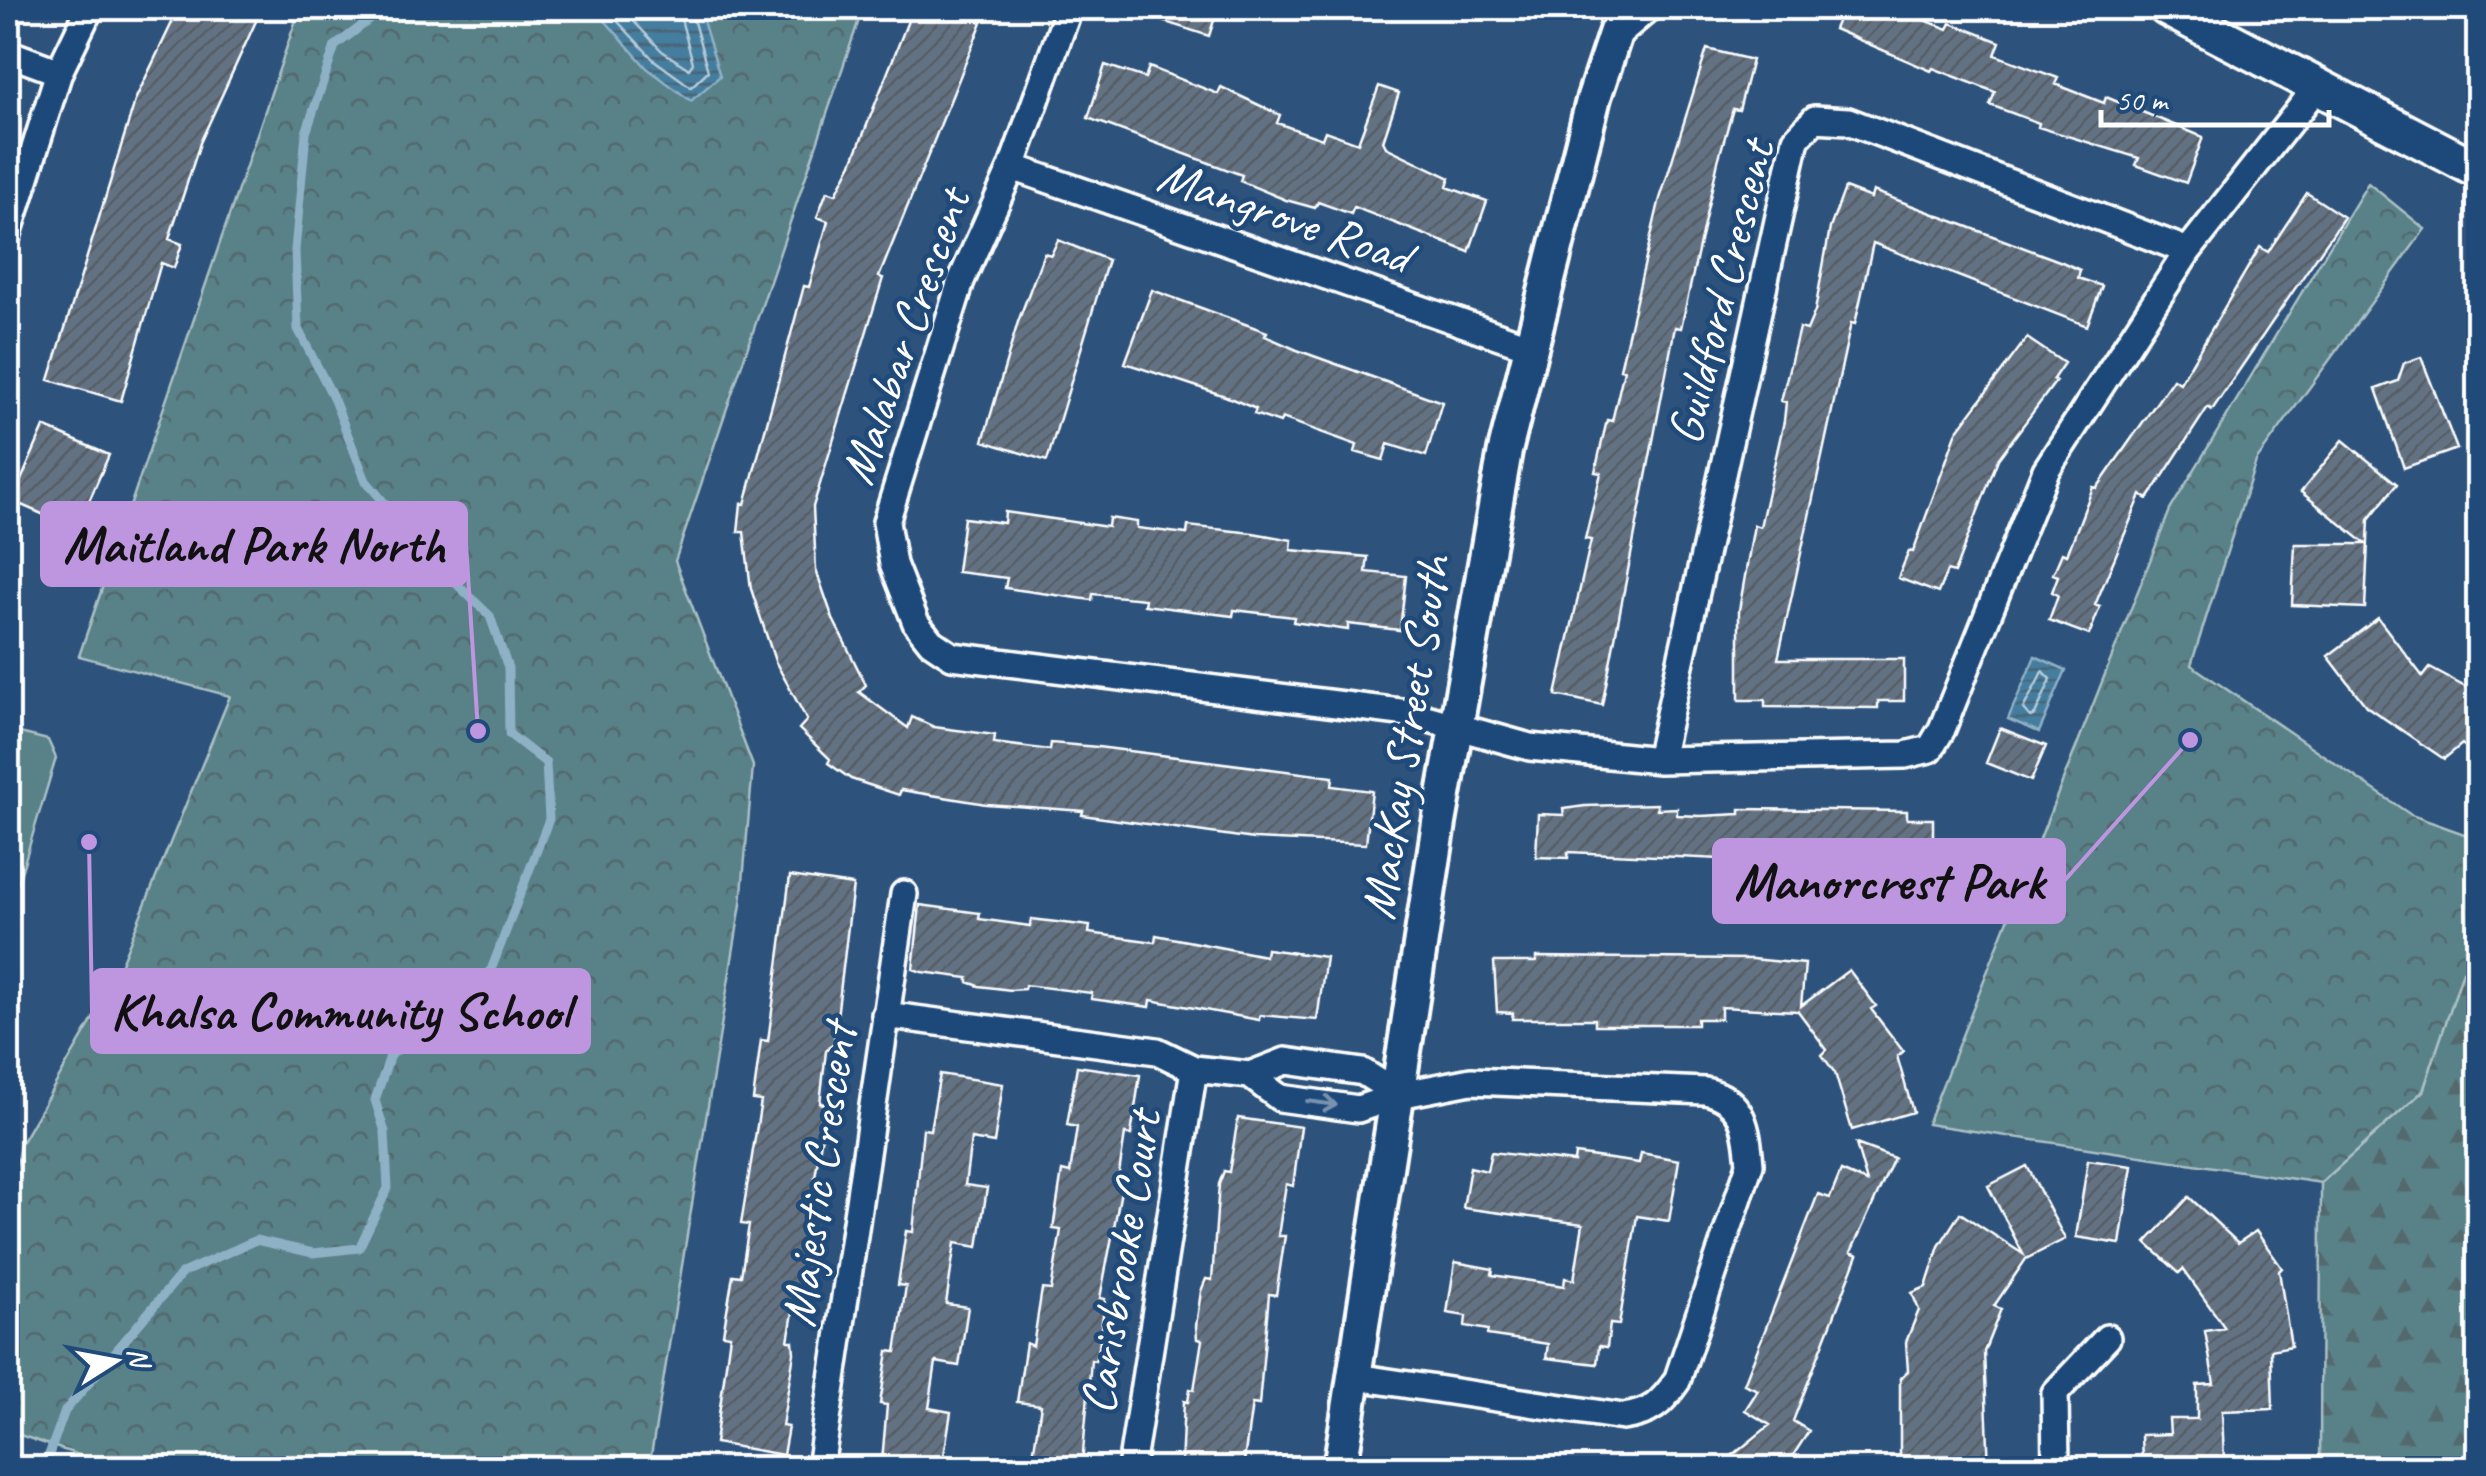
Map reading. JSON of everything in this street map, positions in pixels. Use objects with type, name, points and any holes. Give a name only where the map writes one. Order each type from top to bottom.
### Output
[{"type":"main road","points":[[2167,8],[2478,170]]},
{"type":"street","points":[[8,234],[59,72],[90,8]]},
{"type":"street","name":"Malabar Crescent","points":[[1069,8],[1012,167],[961,281],[886,522],[892,564],[916,623],[932,642],[952,656],[1408,713],[1455,726]]},
{"type":"street","name":"MacKay Street South","points":[[1340,1468],[1474,607],[1528,346],[1612,19],[1643,8]]},
{"type":"street","points":[[8,52],[59,72]]},
{"type":"street","points":[[1455,726],[1530,747],[1659,760],[1905,756],[1930,749],[1942,729],[2046,470],[2188,251],[2317,87]]},
{"type":"street","name":"Guildford Crescent","points":[[1659,760],[1796,138],[1814,118],[1848,122],[2188,251]]},
{"type":"street","name":"Mangrove Road","points":[[1012,167],[1528,346]]},
{"type":"street","name":"Majestic Crescent","points":[[820,1468],[904,894]]},
{"type":"street","name":"Carisbrooke Court","points":[[886,1015],[1158,1051],[1194,1069],[1250,1075],[1286,1061],[1363,1072],[1398,1094]]},
{"type":"street","name":"Carisbrooke Court","points":[[1132,1468],[1194,1069]]},
{"type":"street","name":"Carisbrooke Court","points":[[1250,1075],[1280,1098],[1348,1107],[1358,1108],[1398,1094]]},
{"type":"street","points":[[1356,1377],[1623,1418],[1644,1414],[1660,1404],[1676,1381],[1750,1164],[1748,1134],[1739,1108],[1722,1094],[1471,1081],[1398,1094]]},
{"type":"street","points":[[2056,1468],[2055,1393],[2106,1338]]},
{"type":"green space","points":[[300,8],[863,8],[675,561],[753,766],[741,904],[649,1468],[117,1468],[8,1431],[8,1210],[20,1145],[111,988],[230,696],[79,656]]},
{"type":"green space","points":[[2368,183],[2425,229],[2256,461],[2191,665],[2411,815],[2478,839],[2478,960],[2463,971],[2423,1091],[2321,1183],[1927,1124],[2170,510]]},
{"type":"green space","points":[[8,730],[48,740],[56,758],[18,883],[10,882],[8,890]]},
{"type":"green space","points":[[2478,960],[2478,1468],[2320,1468],[2321,1183],[2423,1091],[2463,971]]},
{"type":"water","points":[[594,8],[699,8],[720,76],[691,101],[647,68]]},
{"type":"water","points":[[2035,656],[2066,670],[2039,732],[2008,719]]},
{"type":"building","points":[[179,8],[262,8],[200,143],[169,239],[182,244],[174,268],[161,263],[121,401],[49,380],[136,98]]},
{"type":"building","points":[[913,8],[977,8],[973,18],[982,22],[879,277],[883,278],[813,507],[816,570],[833,619],[866,685],[859,692],[908,728],[912,717],[934,727],[995,735],[994,743],[1050,750],[1051,743],[1098,747],[1333,777],[1332,786],[1372,791],[1366,844],[1254,839],[1082,815],[1083,811],[986,804],[901,790],[899,795],[851,779],[828,763],[830,759],[799,729],[807,720],[775,661],[751,589],[744,532],[738,532],[741,503],[745,504],[804,286],[809,287],[828,221],[817,217],[827,191],[836,194],[852,163]]},
{"type":"building","points":[[1138,8],[1218,8],[1209,36],[1137,13]]},
{"type":"building","points":[[1843,8],[1893,8],[1948,29],[1951,23],[2000,42],[1995,55],[2058,78],[2055,84],[2104,103],[2106,97],[2203,137],[2186,183],[2136,165],[2139,158],[2038,127],[2039,123],[1990,105],[1995,92],[1933,68],[1931,71],[1834,29]]},
{"type":"building","points":[[1707,49],[1752,60],[1739,110],[1733,109],[1718,161],[1681,328],[1675,327],[1602,705],[1556,695],[1591,540],[1585,539],[1601,473],[1595,472],[1607,420],[1612,421],[1624,370],[1620,369],[1659,202]]},
{"type":"building","points":[[1105,65],[1145,78],[1149,67],[1218,94],[1221,87],[1280,115],[1277,123],[1322,139],[1325,131],[1358,143],[1379,86],[1399,93],[1383,141],[1386,147],[1450,178],[1447,187],[1487,201],[1469,252],[1354,207],[1351,214],[1318,202],[1315,208],[1286,200],[1240,181],[1242,175],[1088,118]]},
{"type":"building","points":[[1845,188],[1871,198],[1873,191],[2062,262],[2080,270],[2078,278],[2102,286],[2087,326],[1873,243],[1855,324],[1851,323],[1778,659],[1904,659],[1904,701],[1878,701],[1878,708],[1765,707],[1765,700],[1739,700],[1739,610],[1754,525],[1760,527],[1784,421],[1786,402],[1781,401],[1799,328],[1807,330],[1815,311],[1830,228]]},
{"type":"building","points":[[2307,193],[2344,217],[2212,410],[2208,407],[2148,499],[2141,495],[2095,605],[2100,607],[2089,635],[2049,620],[2058,595],[2052,592],[2058,576],[2053,574],[2062,553],[2067,555],[2093,487],[2097,488],[2173,379],[2180,383],[2260,247],[2268,252]]},
{"type":"building","points":[[1058,240],[1108,260],[1047,461],[983,441],[1018,322],[1044,253],[1051,255]]},
{"type":"building","points":[[1152,290],[1267,332],[1265,336],[1297,350],[1442,402],[1426,456],[1388,444],[1383,460],[1355,452],[1357,445],[1282,418],[1280,423],[1254,414],[1256,409],[1225,396],[1125,363]]},
{"type":"building","points":[[2027,338],[2064,363],[2053,379],[2056,381],[1998,459],[1954,573],[1947,571],[1938,593],[1898,578],[1909,551],[1913,552],[1957,431]]},
{"type":"building","points":[[2421,357],[2457,449],[2404,468],[2376,389],[2398,381],[2404,363]]},
{"type":"building","points":[[44,427],[109,455],[77,529],[12,501]]},
{"type":"building","points":[[2343,440],[2397,484],[2369,519],[2365,608],[2292,605],[2295,544],[2366,544],[2301,492]]},
{"type":"building","points":[[1005,512],[1108,527],[1109,518],[1137,522],[1137,528],[1187,534],[1188,526],[1253,533],[1292,540],[1291,550],[1368,557],[1366,572],[1406,576],[1400,630],[1348,624],[1348,630],[1293,622],[1294,617],[1234,610],[1233,616],[1144,605],[1145,599],[1093,594],[1092,600],[1005,588],[1007,578],[957,572],[964,518],[1004,523]]},
{"type":"building","points":[[2378,618],[2423,677],[2430,668],[2478,694],[2478,756],[2462,744],[2444,759],[2366,706],[2328,656]]},
{"type":"building","points":[[2000,728],[2046,746],[2031,781],[1986,763]]},
{"type":"building","points":[[1657,804],[1657,809],[1677,808],[1677,815],[1701,816],[1740,814],[1740,809],[1907,811],[1907,819],[1933,819],[1933,862],[1902,861],[1902,857],[1743,855],[1743,860],[1568,852],[1568,858],[1536,857],[1538,814],[1564,815],[1563,809],[1585,806]]},
{"type":"building","points":[[790,876],[853,885],[834,1042],[826,1051],[820,1103],[825,1104],[825,1116],[806,1232],[812,1232],[811,1245],[806,1279],[801,1290],[797,1289],[788,1341],[793,1341],[794,1353],[782,1426],[788,1427],[783,1455],[715,1443],[730,1335],[723,1334],[733,1275],[741,1276],[749,1225],[741,1224],[761,1101],[753,1100],[761,1040],[768,1041]]},
{"type":"building","points":[[920,905],[980,913],[979,919],[1030,926],[1031,919],[1090,926],[1089,933],[1155,942],[1156,935],[1265,956],[1266,949],[1326,957],[1317,1020],[1260,1015],[1259,1020],[1151,1000],[1150,1007],[1091,999],[1092,993],[1025,985],[1024,989],[1011,990],[979,986],[968,982],[968,978],[922,972],[913,969]]},
{"type":"building","points":[[1536,957],[1752,959],[1805,964],[1801,1006],[1849,970],[1876,1006],[1871,1009],[1903,1051],[1897,1056],[1913,1112],[1852,1130],[1835,1073],[1822,1055],[1827,1050],[1798,1011],[1721,1007],[1721,1019],[1697,1019],[1697,1025],[1595,1025],[1595,1019],[1512,1019],[1513,1013],[1497,1012],[1494,962],[1536,962]]},
{"type":"building","points":[[1077,1066],[1140,1075],[1131,1135],[1125,1134],[1118,1180],[1123,1181],[1100,1298],[1105,1299],[1099,1347],[1095,1361],[1091,1360],[1082,1464],[1072,1462],[1071,1468],[1031,1468],[1041,1405],[1017,1402],[1026,1343],[1033,1346],[1042,1289],[1051,1290],[1061,1230],[1053,1229],[1062,1171],[1070,1173],[1077,1127],[1067,1125]]},
{"type":"building","points":[[940,1074],[1003,1084],[994,1143],[971,1139],[965,1185],[987,1188],[978,1247],[955,1243],[946,1304],[968,1307],[959,1366],[936,1362],[929,1408],[951,1412],[942,1468],[935,1468],[882,1461],[887,1405],[880,1404],[888,1351],[896,1352],[906,1286],[898,1285],[906,1231],[913,1232],[923,1129],[930,1130]]},
{"type":"building","points":[[1238,1118],[1301,1127],[1293,1186],[1286,1184],[1278,1236],[1285,1236],[1276,1295],[1269,1294],[1259,1405],[1252,1404],[1243,1468],[1181,1468],[1184,1401],[1188,1402],[1190,1389],[1194,1390],[1202,1340],[1197,1339],[1196,1326],[1201,1291],[1206,1279],[1212,1280],[1219,1184],[1224,1171],[1229,1172]]},
{"type":"building","points":[[1856,1144],[1894,1158],[1851,1252],[1858,1255],[1793,1421],[1809,1431],[1785,1468],[1717,1468],[1770,1425],[1745,1410],[1758,1390],[1744,1384],[1818,1194],[1830,1198],[1841,1171],[1867,1182]]},
{"type":"building","points":[[1491,1152],[1574,1162],[1575,1154],[1639,1163],[1641,1153],[1679,1160],[1669,1221],[1637,1216],[1619,1325],[1610,1324],[1607,1347],[1599,1346],[1597,1364],[1546,1358],[1548,1344],[1487,1335],[1488,1330],[1465,1326],[1466,1316],[1447,1313],[1455,1262],[1493,1269],[1492,1275],[1564,1286],[1565,1278],[1574,1280],[1583,1224],[1463,1208],[1470,1167],[1487,1171]]},
{"type":"building","points":[[2088,1160],[2132,1166],[2120,1244],[2076,1237]]},
{"type":"building","points":[[2027,1166],[2065,1239],[2026,1259],[1994,1306],[2001,1309],[1984,1352],[1989,1468],[1900,1468],[1900,1378],[1908,1371],[1906,1342],[1919,1310],[1912,1293],[1926,1287],[1939,1246],[1960,1213],[2023,1254],[1988,1186]]},
{"type":"building","points":[[2189,1197],[2238,1243],[2256,1231],[2282,1268],[2279,1271],[2291,1346],[2271,1350],[2273,1409],[2222,1411],[2224,1461],[2142,1462],[2141,1435],[2170,1434],[2169,1419],[2197,1419],[2197,1385],[2214,1384],[2205,1331],[2225,1328],[2183,1269],[2179,1273],[2146,1243]]},
{"type":"waterway","points":[[44,1468],[65,1411],[182,1273],[256,1240],[313,1253],[359,1248],[388,1188],[385,1132],[375,1100],[390,1056],[491,970],[549,819],[546,763],[509,734],[508,668],[490,616],[438,566],[366,481],[332,395],[298,329],[295,250],[306,133],[335,46],[385,8]]},
{"type":"place","name":"Maitland Park North","points":[[478,731]]},
{"type":"place","name":"Manorcrest Park","points":[[2190,740]]},
{"type":"place","name":"Khalsa Community School","points":[[89,842]]}]
